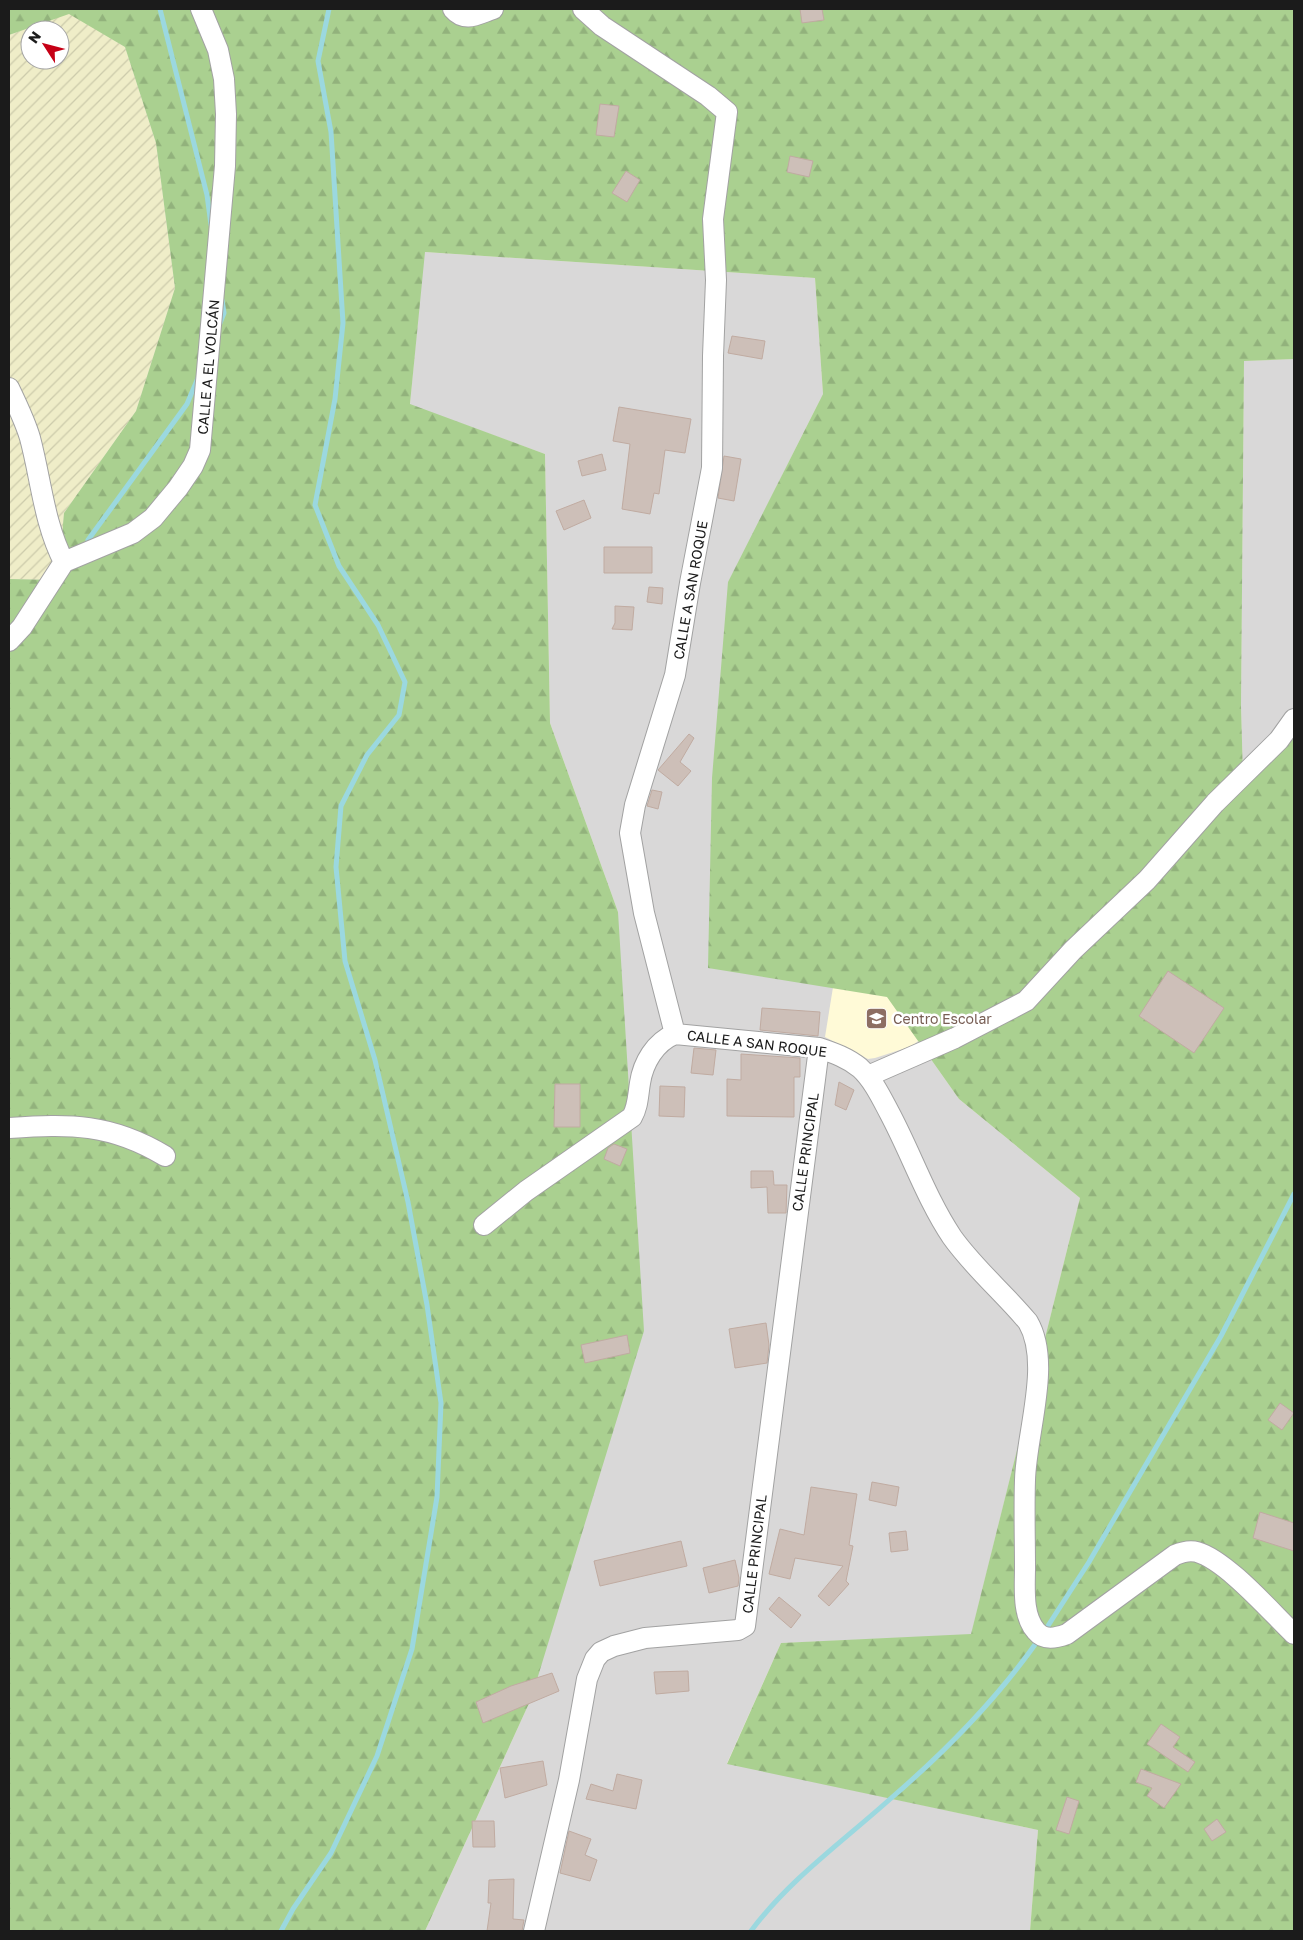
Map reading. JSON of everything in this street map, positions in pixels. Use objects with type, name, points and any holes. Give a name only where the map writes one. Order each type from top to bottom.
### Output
[{"type":"street","name":"CALLE A EL VOLCÁN","points":[[64,562],[133,533],[153,518],[178,488],[193,466],[201,445],[225,166],[226,114],[224,79],[218,50],[201,9]]},
{"type":"street","points":[[453,9],[458,14],[468,17],[493,9]]},
{"type":"street","name":"CALLE A SAN ROQUE","points":[[584,9],[602,26],[708,96],[727,112],[713,219],[716,280],[712,468],[675,675],[635,806],[630,833],[644,913],[674,1034],[819,1048],[848,1060],[868,1076]]},
{"type":"street","points":[[9,388],[23,417],[30,439],[46,509],[64,562],[22,627],[9,642]]},
{"type":"street","points":[[1294,719],[1279,740],[1215,803],[1147,880],[1073,950],[1026,1001],[955,1038],[868,1076],[908,1148],[929,1198],[953,1238],[1020,1312],[1033,1331],[1037,1356],[1036,1388],[1025,1480],[1025,1590],[1030,1624],[1044,1638],[1067,1634],[1174,1555],[1189,1551],[1207,1555],[1222,1565],[1294,1634]]},
{"type":"street","points":[[484,1225],[526,1191],[632,1118],[636,1110],[640,1081],[650,1055],[658,1043],[674,1034]]},
{"type":"street","name":"CALLE PRINCIPAL","points":[[534,1931],[569,1780],[586,1679],[594,1659],[601,1652],[614,1646],[645,1638],[738,1630],[745,1626],[819,1048]]},
{"type":"street","points":[[9,1128],[63,1125],[113,1132],[134,1139],[165,1156]]},
{"type":"shaded area","points":[[69,13],[125,47],[156,143],[175,288],[136,411],[64,513],[58,580],[9,579],[9,35],[20,31],[20,70],[70,70],[70,20],[50,20]]},
{"type":"shaded area","points":[[424,252],[815,278],[823,394],[728,583],[887,997],[959,1099],[1080,1198],[971,1635],[781,1643],[727,1763],[1038,1830],[1030,1931],[425,1931],[531,1699],[618,912],[550,723],[545,454],[410,405]]},
{"type":"shaded area","points":[[1294,359],[1294,720],[1243,777],[1241,706],[1244,361]]},
{"type":"shaded area","name":"Centro Escolar","points":[[834,981],[930,1000],[923,1037],[912,1046],[868,1059],[825,1037]]},
{"type":"green space","points":[[9,9],[1294,9],[1294,359],[1244,361],[1241,706],[1243,776],[1294,720],[1294,1931],[1030,1931],[1038,1830],[727,1764],[781,1643],[971,1634],[1080,1198],[959,1099],[887,997],[708,968],[712,778],[728,582],[823,394],[815,278],[425,252],[410,404],[545,454],[550,723],[618,912],[644,1331],[531,1699],[425,1931],[9,1931],[9,579],[58,580],[64,513],[136,411],[175,288],[156,143],[125,47],[69,14],[52,20],[20,20],[20,31],[9,35]]},
{"type":"building","points":[[800,9],[822,9],[824,20],[802,23]]},
{"type":"building","points":[[600,104],[619,106],[614,137],[596,135]]},
{"type":"building","points":[[790,156],[813,161],[809,177],[787,172]]},
{"type":"building","points":[[626,171],[640,180],[627,202],[612,193]]},
{"type":"building","points":[[732,336],[765,341],[762,359],[728,353]]},
{"type":"building","points":[[619,407],[691,419],[685,453],[665,450],[659,494],[654,493],[650,514],[622,509],[630,444],[613,441]]},
{"type":"building","points":[[602,454],[606,470],[582,476],[578,461]]},
{"type":"building","points":[[724,456],[741,459],[734,501],[718,498]]},
{"type":"building","points":[[584,500],[591,518],[564,530],[556,511]]},
{"type":"building","points":[[604,547],[652,547],[652,573],[604,573]]},
{"type":"building","points":[[649,587],[663,588],[662,604],[647,602]]},
{"type":"building","points":[[615,606],[634,607],[632,630],[612,629],[615,623]]},
{"type":"building","points":[[689,734],[694,738],[680,762],[691,771],[678,786],[658,770]]},
{"type":"building","points":[[652,790],[662,792],[658,809],[647,806]]},
{"type":"building","points":[[1168,971],[1224,1008],[1194,1053],[1139,1016]]},
{"type":"building","points":[[762,1008],[820,1012],[818,1036],[760,1030]]},
{"type":"building","points":[[694,1048],[716,1050],[713,1075],[691,1073]]},
{"type":"building","points":[[741,1054],[800,1058],[800,1077],[794,1077],[794,1117],[727,1116],[727,1079],[741,1080]]},
{"type":"building","points":[[839,1082],[854,1090],[846,1110],[835,1105]]},
{"type":"building","points":[[555,1084],[580,1084],[580,1127],[554,1127]]},
{"type":"building","points":[[660,1086],[685,1087],[684,1117],[659,1116]]},
{"type":"building","points":[[614,1144],[627,1149],[620,1166],[604,1159],[608,1148]]},
{"type":"building","points":[[751,1171],[773,1171],[774,1185],[787,1185],[786,1213],[768,1213],[767,1187],[751,1188]]},
{"type":"building","points":[[766,1323],[769,1345],[767,1363],[735,1368],[729,1329]]},
{"type":"building","points":[[627,1335],[630,1353],[585,1363],[581,1345]]},
{"type":"building","points":[[1280,1403],[1294,1413],[1282,1430],[1268,1420]]},
{"type":"building","points":[[872,1482],[899,1487],[896,1506],[869,1500]]},
{"type":"building","points":[[811,1487],[857,1494],[849,1545],[853,1546],[846,1581],[849,1584],[829,1606],[818,1596],[843,1566],[795,1558],[790,1579],[769,1574],[780,1529],[804,1535]]},
{"type":"building","points":[[1260,1512],[1294,1523],[1294,1551],[1253,1538]]},
{"type":"building","points":[[906,1531],[908,1550],[891,1552],[889,1533]]},
{"type":"building","points":[[681,1541],[687,1566],[600,1586],[594,1561]]},
{"type":"building","points":[[735,1560],[739,1578],[738,1586],[709,1593],[703,1568]]},
{"type":"building","points":[[779,1597],[801,1615],[791,1628],[769,1609]]},
{"type":"building","points":[[688,1671],[689,1691],[656,1694],[654,1672]]},
{"type":"building","points":[[552,1673],[559,1691],[483,1723],[476,1702],[511,1686]]},
{"type":"building","points":[[1161,1724],[1180,1737],[1173,1747],[1195,1762],[1188,1772],[1147,1744]]},
{"type":"building","points":[[543,1761],[547,1785],[505,1798],[500,1768]]},
{"type":"building","points":[[1141,1769],[1181,1784],[1164,1808],[1147,1796],[1152,1788],[1136,1782]]},
{"type":"building","points":[[617,1774],[642,1780],[636,1809],[586,1799],[591,1784],[613,1791]]},
{"type":"building","points":[[1067,1797],[1079,1801],[1069,1834],[1056,1830]]},
{"type":"building","points":[[1217,1819],[1226,1832],[1212,1841],[1204,1829]]},
{"type":"building","points":[[472,1821],[494,1821],[495,1847],[473,1847]]},
{"type":"building","points":[[569,1831],[591,1839],[585,1855],[597,1860],[590,1881],[560,1873]]},
{"type":"building","points":[[514,1879],[513,1919],[524,1920],[522,1931],[487,1931],[491,1903],[488,1903],[489,1880]]},
{"type":"waterway","points":[[160,9],[207,195],[211,225]]},
{"type":"waterway","points":[[281,1931],[293,1909],[331,1853],[377,1756],[412,1649],[437,1497],[441,1403],[427,1305],[408,1202],[375,1060],[345,961],[336,867],[341,806],[367,755],[399,715],[405,682],[378,625],[339,566],[315,505],[335,399],[343,323],[331,132],[318,61],[329,9]]},
{"type":"waterway","points":[[220,323],[224,313],[222,300]]},
{"type":"waterway","points":[[88,540],[187,404],[198,378]]},
{"type":"waterway","points":[[1044,1632],[1089,1562],[1221,1336],[1294,1194]]},
{"type":"waterway","points":[[751,1931],[766,1912],[799,1878],[910,1782],[950,1744],[1006,1683],[1039,1639]]},
{"type":"place","name":"Centro Escolar","points":[[877,1018]]}]
